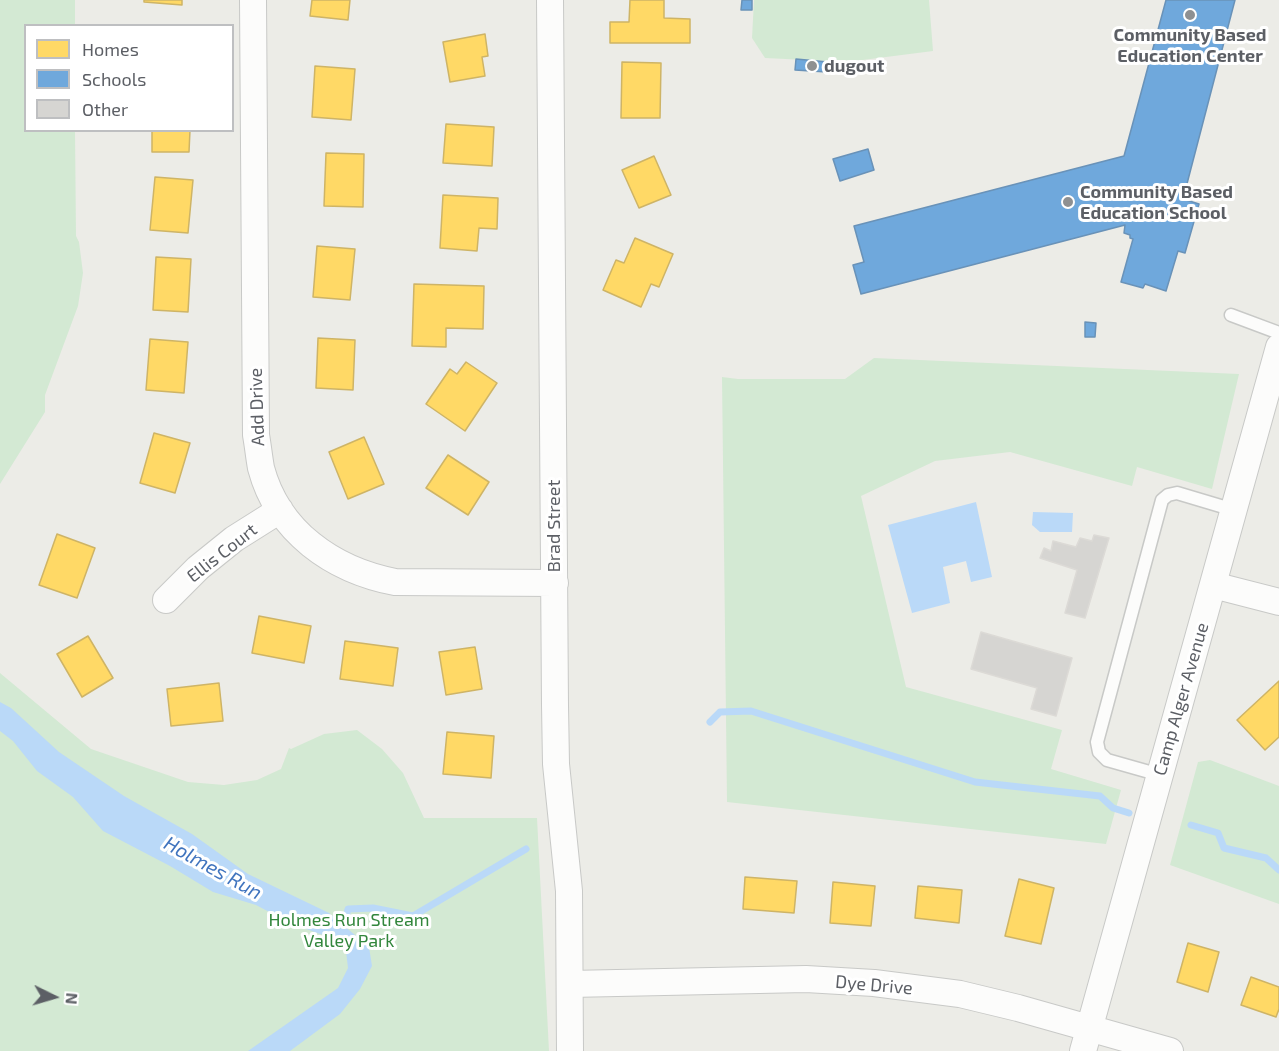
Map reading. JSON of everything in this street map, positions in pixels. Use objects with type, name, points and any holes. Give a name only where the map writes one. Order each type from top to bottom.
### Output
[{"type":"street","name":"Add Drive","points":[[253,0],[256,435],[262,468],[270,492],[280,510],[299,534],[320,552],[346,567],[375,578],[395,582],[555,583]]},
{"type":"street","name":"Brad Street","points":[[550,0],[556,764],[568,891],[570,1051]]},
{"type":"street","name":"Camp Alger Avenue","points":[[1086,1040],[1279,347]]},
{"type":"street","name":"Ellis Court","points":[[166,600],[234,539],[280,510]]},
{"type":"street","points":[[1213,585],[1279,603]]},
{"type":"street","name":"Dye Drive","points":[[570,984],[806,979],[874,983],[960,994],[1018,1008],[1086,1040],[1170,1051]]},
{"type":"lane","points":[[1231,315],[1279,333]]},
{"type":"lane","points":[[1160,775],[1107,760],[1099,752],[1098,742],[1162,500],[1168,495],[1177,493],[1234,510]]},
{"type":"green space","points":[[0,0],[75,0],[75,24],[24,24],[24,132],[75,132],[76,236],[79,242],[83,273],[78,306],[45,395],[45,412],[0,484]]},
{"type":"green space","points":[[754,0],[929,0],[933,51],[847,62],[765,58],[752,38]]},
{"type":"green space","points":[[874,358],[1239,374],[1212,489],[1137,467],[1132,486],[1010,452],[935,461],[861,496],[906,687],[1062,730],[1051,769],[1121,790],[1106,844],[727,802],[722,377],[845,379]]},
{"type":"green space","name":"Holmes Run Stream Valley Park","points":[[0,673],[91,749],[188,782],[224,785],[257,780],[281,769],[289,748],[324,734],[357,730],[382,749],[403,773],[424,818],[537,818],[549,1051],[0,1051]]},
{"type":"green space","points":[[1210,760],[1279,786],[1279,904],[1170,865],[1198,762]]},
{"type":"water","points":[[976,502],[992,577],[971,582],[966,561],[943,567],[950,603],[912,613],[888,525]]},
{"type":"water","points":[[1033,512],[1073,513],[1072,532],[1040,532],[1032,525]]},
{"type":"water","name":"Holmes Run","points":[[0,702],[11,708],[59,752],[124,796],[192,834],[248,874],[329,913],[369,947],[372,966],[360,989],[340,1014],[290,1051],[248,1051],[338,988],[348,968],[346,951],[331,938],[290,923],[256,905],[213,892],[170,866],[103,831],[73,797],[37,771],[13,741],[0,731]]},
{"type":"building: Homes","points":[[144,0],[182,0],[182,5],[144,2]]},
{"type":"building: Homes","points":[[312,0],[350,0],[348,20],[310,16]]},
{"type":"building: Homes","points":[[630,0],[664,0],[664,18],[690,19],[690,43],[610,43],[610,22],[629,22]]},
{"type":"building: Homes","points":[[485,34],[488,56],[482,57],[485,76],[450,82],[443,42]]},
{"type":"building: Homes","points":[[622,62],[661,63],[660,118],[621,118]]},
{"type":"building: Homes","points":[[315,66],[355,69],[351,120],[312,117]]},
{"type":"building: Homes","points":[[446,124],[494,127],[492,166],[443,163]]},
{"type":"building: Homes","points":[[152,132],[190,132],[189,152],[152,152]]},
{"type":"building: Homes","points":[[326,153],[364,154],[363,207],[324,206]]},
{"type":"building: Homes","points":[[654,156],[671,195],[639,208],[622,170]]},
{"type":"building: Homes","points":[[155,177],[193,180],[188,233],[150,230]]},
{"type":"building: Homes","points":[[443,195],[498,198],[497,229],[479,228],[477,251],[440,248]]},
{"type":"building: Homes","points":[[635,238],[673,254],[659,287],[651,284],[641,307],[603,290],[616,260],[624,263]]},
{"type":"building: Homes","points":[[317,246],[355,249],[350,300],[313,297]]},
{"type":"building: Homes","points":[[156,257],[191,259],[188,312],[153,310]]},
{"type":"building: Homes","points":[[414,284],[484,286],[483,329],[446,328],[446,347],[412,346]]},
{"type":"building: Homes","points":[[318,338],[355,340],[353,390],[316,388]]},
{"type":"building: Homes","points":[[150,339],[188,342],[184,393],[146,390]]},
{"type":"building: Homes","points":[[466,362],[497,383],[465,431],[426,404],[450,369],[457,374]]},
{"type":"building: Homes","points":[[154,433],[190,443],[175,493],[140,483]]},
{"type":"building: Homes","points":[[364,437],[384,484],[348,499],[329,452]]},
{"type":"building: Homes","points":[[448,455],[489,482],[468,515],[426,488]]},
{"type":"building: Homes","points":[[57,534],[95,548],[77,598],[39,585]]},
{"type":"building: Homes","points":[[259,616],[311,626],[304,663],[252,653]]},
{"type":"building: Homes","points":[[88,636],[113,678],[82,697],[57,654]]},
{"type":"building: Homes","points":[[345,641],[398,648],[393,686],[340,679]]},
{"type":"building: Homes","points":[[475,647],[482,689],[446,695],[439,652]]},
{"type":"building: Homes","points":[[1279,681],[1279,737],[1265,750],[1237,720]]},
{"type":"building: Homes","points":[[219,683],[223,721],[171,726],[167,689]]},
{"type":"building: Homes","points":[[447,732],[494,736],[491,778],[443,774]]},
{"type":"building: Homes","points":[[745,877],[797,881],[794,913],[743,909]]},
{"type":"building: Homes","points":[[1019,879],[1054,888],[1041,944],[1005,936]]},
{"type":"building: Homes","points":[[833,882],[875,886],[871,926],[830,923]]},
{"type":"building: Homes","points":[[918,886],[962,890],[959,923],[915,918]]},
{"type":"building: Homes","points":[[1188,943],[1219,952],[1208,992],[1177,982]]},
{"type":"building: Homes","points":[[1251,977],[1279,987],[1279,1009],[1276,1017],[1241,1005]]},
{"type":"building: Schools","points":[[742,0],[752,0],[752,10],[741,10]]},
{"type":"building: Schools","points":[[1166,0],[1235,0],[1183,199],[1199,204],[1185,253],[1178,251],[1166,291],[1145,284],[1143,288],[1121,282],[1133,239],[1124,233],[1125,225],[861,294],[853,265],[864,262],[854,226],[1124,156]]},
{"type":"building: Schools","name":"dugout","points":[[796,59],[828,62],[827,72],[795,70]]},
{"type":"building: Schools","points":[[868,149],[874,170],[840,181],[833,159]]},
{"type":"building: Schools","points":[[1085,322],[1096,323],[1095,337],[1085,337]]},
{"type":"building: Other","points":[[1094,535],[1109,538],[1085,618],[1065,613],[1077,570],[1040,558],[1044,548],[1051,551],[1053,541],[1076,547],[1080,538],[1092,541]]},
{"type":"building: Other","points":[[981,632],[1072,658],[1056,716],[1031,709],[1037,688],[971,669]]},
{"type":"waterway","points":[[710,722],[720,712],[751,711],[975,782],[1100,796],[1113,808],[1129,813]]},
{"type":"waterway","points":[[1191,825],[1218,833],[1224,848],[1266,858],[1279,870]]},
{"type":"waterway","points":[[344,925],[348,909],[373,908],[413,916],[526,849]]},
{"type":"place","name":"Community Based Education Center","points":[[1190,15]]},
{"type":"place","name":"dugout","points":[[812,66]]},
{"type":"place","name":"Community Based Education School","points":[[1068,202]]}]
